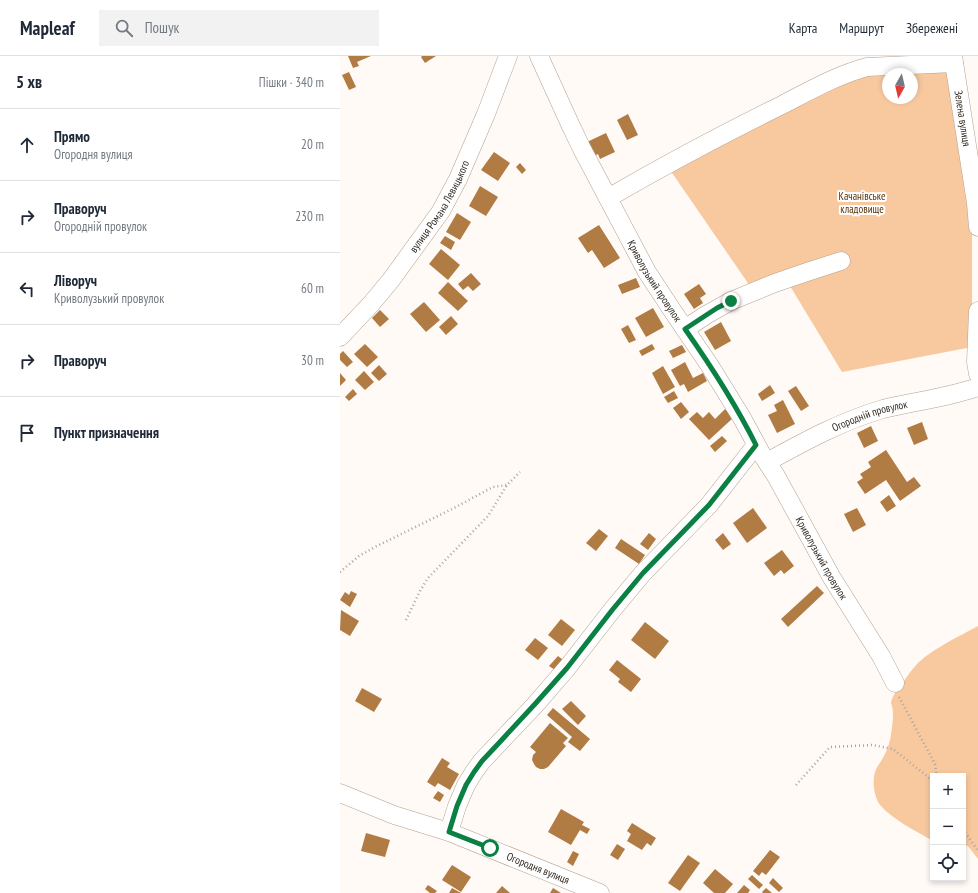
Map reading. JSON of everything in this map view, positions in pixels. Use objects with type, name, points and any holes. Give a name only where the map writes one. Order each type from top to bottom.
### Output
[{"type":"street","name":"вулиця Романа Левицького","points":[[340,337],[391,280],[441,211],[458,179],[486,114],[508,56]]},
{"type":"street","name":"Криволузький провулок","points":[[539,56],[570,124],[647,272],[710,366],[742,418],[832,578],[881,656],[895,683]]},
{"type":"street","points":[[608,198],[757,118],[854,71],[867,67],[953,60]]},
{"type":"street","name":"Зелена вулиця","points":[[953,60],[976,203],[978,227]]},
{"type":"street","points":[[685,329],[717,308],[731,301],[775,283],[841,261]]},
{"type":"street","points":[[978,311],[976,362],[978,374]]},
{"type":"street","name":"Огородній провулок","points":[[767,462],[845,422],[903,404],[954,395],[978,387]]},
{"type":"street","points":[[449,832],[457,806],[466,785],[482,761],[567,668],[643,573],[709,505],[756,445]]},
{"type":"street","name":"Огородня вулиця","points":[[340,793],[394,815],[449,832],[600,893]]},
{"type":"path","points":[[406,620],[428,578],[488,516],[507,485],[520,472]]},
{"type":"path","points":[[340,572],[359,556],[493,487],[507,485]]},
{"type":"path","points":[[895,683],[899,698],[934,764],[936,773]]},
{"type":"path","points":[[796,785],[830,747],[873,745],[893,749],[930,779]]},
{"type":"path","points":[[966,833],[978,851]]},
{"type":"green space","name":"Качанівське кладовище","points":[[949,68],[972,214],[972,347],[842,372],[784,276],[752,289],[668,167],[855,76],[882,74],[882,104],[918,104],[918,71]]},
{"type":"green space","points":[[978,626],[978,859],[968,846],[966,846],[966,773],[930,773],[930,839],[898,820],[885,810],[880,805],[875,793],[874,776],[886,753],[892,731],[892,698],[919,662],[947,642]]},
{"type":"building","points":[[348,56],[371,56],[357,62],[359,66],[353,68]]},
{"type":"building","points":[[436,56],[425,63],[421,57]]},
{"type":"building","points":[[349,72],[356,87],[349,90],[342,75]]},
{"type":"building","points":[[628,114],[638,135],[627,140],[617,120]]},
{"type":"building","points":[[606,133],[615,152],[600,159],[598,154],[594,156],[587,142]]},
{"type":"building","points":[[494,152],[510,163],[498,181],[481,170]]},
{"type":"building","points":[[520,163],[526,170],[522,174],[516,167]]},
{"type":"building","points":[[480,186],[498,197],[486,216],[469,206]]},
{"type":"building","points":[[457,213],[471,222],[460,240],[446,232]]},
{"type":"building","points":[[599,225],[620,258],[604,268],[592,250],[588,253],[578,238]]},
{"type":"building","points":[[445,236],[455,242],[451,250],[440,243]]},
{"type":"building","points":[[441,249],[460,265],[448,280],[429,264]]},
{"type":"building","points":[[471,273],[481,284],[473,291],[468,286],[463,290],[458,284]]},
{"type":"building","points":[[636,278],[640,287],[622,294],[618,285]]},
{"type":"building","points":[[448,282],[468,301],[458,311],[438,293]]},
{"type":"building","points":[[699,284],[706,294],[700,298],[703,303],[694,309],[684,294]]},
{"type":"building","points":[[424,302],[440,320],[426,332],[410,314]]},
{"type":"building","points":[[653,308],[664,327],[646,337],[635,318]]},
{"type":"building","points":[[380,310],[389,319],[380,327],[372,318]]},
{"type":"building","points":[[451,316],[458,324],[446,335],[439,327]]},
{"type":"building","points":[[721,322],[731,341],[715,350],[704,332]]},
{"type":"building","points":[[628,325],[636,340],[629,343],[621,329]]},
{"type":"building","points":[[365,344],[378,357],[367,367],[354,354]]},
{"type":"building","points":[[652,344],[655,349],[642,356],[639,351]]},
{"type":"building","points":[[682,345],[686,352],[673,358],[669,351]]},
{"type":"building","points":[[343,351],[353,362],[347,367],[340,360],[340,354]]},
{"type":"building","points":[[685,362],[693,378],[703,373],[707,381],[688,392],[684,384],[680,386],[671,370]]},
{"type":"building","points":[[379,365],[387,374],[379,381],[371,373]]},
{"type":"building","points":[[663,366],[675,387],[663,394],[652,373]]},
{"type":"building","points":[[364,371],[374,382],[365,390],[355,380]]},
{"type":"building","points":[[340,373],[346,380],[340,386]]},
{"type":"building","points":[[770,385],[775,393],[762,401],[758,394]]},
{"type":"building","points":[[796,386],[809,406],[801,411],[788,391]]},
{"type":"building","points":[[353,389],[357,394],[349,401],[345,397]]},
{"type":"building","points":[[674,391],[678,398],[668,403],[664,397]]},
{"type":"building","points":[[783,400],[795,424],[777,433],[768,415],[777,411],[774,405]]},
{"type":"building","points":[[681,402],[689,412],[681,419],[673,408]]},
{"type":"building","points":[[725,409],[733,418],[709,440],[689,419],[697,412],[703,418],[709,412],[715,419]]},
{"type":"building","points":[[922,422],[928,439],[914,445],[907,428]]},
{"type":"building","points":[[871,426],[878,441],[864,448],[857,433]]},
{"type":"building","points":[[722,436],[727,441],[715,452],[710,446]]},
{"type":"building","points":[[886,450],[907,482],[914,477],[921,486],[900,501],[886,480],[865,494],[857,482],[863,478],[860,474],[871,467],[868,462]]},
{"type":"building","points":[[889,495],[896,506],[887,512],[880,502]]},
{"type":"building","points":[[753,508],[767,528],[747,543],[733,523]]},
{"type":"building","points":[[857,508],[866,525],[853,532],[844,514]]},
{"type":"building","points":[[599,529],[608,536],[596,551],[586,543]]},
{"type":"building","points":[[649,533],[656,539],[648,550],[640,544]]},
{"type":"building","points":[[723,533],[731,544],[723,550],[715,540]]},
{"type":"building","points":[[621,539],[645,555],[639,564],[615,548]]},
{"type":"building","points":[[782,550],[794,566],[784,574],[781,570],[774,576],[764,563]]},
{"type":"building","points":[[817,586],[824,593],[788,627],[781,619]]},
{"type":"building","points":[[351,591],[357,594],[350,607],[340,600],[345,592],[349,595]]},
{"type":"building","points":[[341,610],[359,621],[350,636],[340,630]]},
{"type":"building","points":[[561,619],[575,630],[562,646],[548,635]]},
{"type":"building","points":[[645,622],[669,641],[655,659],[631,640]]},
{"type":"building","points":[[535,638],[548,648],[538,660],[525,650]]},
{"type":"building","points":[[558,656],[563,660],[555,670],[549,666]]},
{"type":"building","points":[[617,660],[641,679],[631,692],[618,682],[620,679],[609,670]]},
{"type":"building","points":[[362,688],[382,699],[374,712],[355,701]]},
{"type":"building","points":[[571,701],[586,716],[578,725],[562,709]]},
{"type":"building","points":[[553,708],[590,739],[580,751],[568,742],[572,737],[547,715]]},
{"type":"building","points":[[550,723],[568,738],[563,743],[566,746],[548,767],[540,769],[536,767],[532,760],[533,755],[536,752],[530,747]]},
{"type":"building","points":[[442,758],[450,763],[447,767],[459,774],[450,790],[438,783],[435,787],[427,782]]},
{"type":"building","points":[[438,791],[444,795],[440,802],[433,798]]},
{"type":"building","points":[[561,809],[584,822],[582,825],[590,829],[587,834],[580,830],[571,845],[548,832]]},
{"type":"building","points":[[632,823],[656,838],[651,846],[647,843],[642,850],[627,841],[631,834],[627,831]]},
{"type":"building","points":[[366,833],[390,840],[385,857],[361,851]]},
{"type":"building","points":[[617,844],[625,849],[618,860],[610,855]]},
{"type":"building","points":[[770,850],[780,857],[766,875],[762,872],[759,876],[753,871]]},
{"type":"building","points":[[573,851],[579,854],[573,866],[567,862]]},
{"type":"building","points":[[688,855],[700,863],[680,891],[668,883]]},
{"type":"building","points":[[452,865],[471,877],[461,892],[442,880]]},
{"type":"building","points":[[715,869],[733,884],[725,893],[714,893],[703,883]]},
{"type":"building","points":[[752,875],[763,885],[759,889],[748,879]]},
{"type":"building","points":[[773,878],[783,888],[779,892],[769,883]]},
{"type":"building","points":[[428,885],[437,891],[435,893],[430,893],[425,889]]},
{"type":"building","points":[[744,885],[750,890],[748,893],[737,893]]},
{"type":"building","points":[[502,886],[510,893],[496,893]]},
{"type":"building","points":[[452,888],[461,893],[449,893]]},
{"type":"building","points":[[553,888],[561,893],[550,893]]},
{"type":"building","points":[[766,888],[772,893],[763,893],[762,892]]},
{"type":"route","points":[[490,848],[449,832],[457,806],[466,785],[474,772],[482,761],[567,668],[643,573],[709,505],[756,445],[742,418],[698,347],[685,329],[717,308],[731,301]]}]
